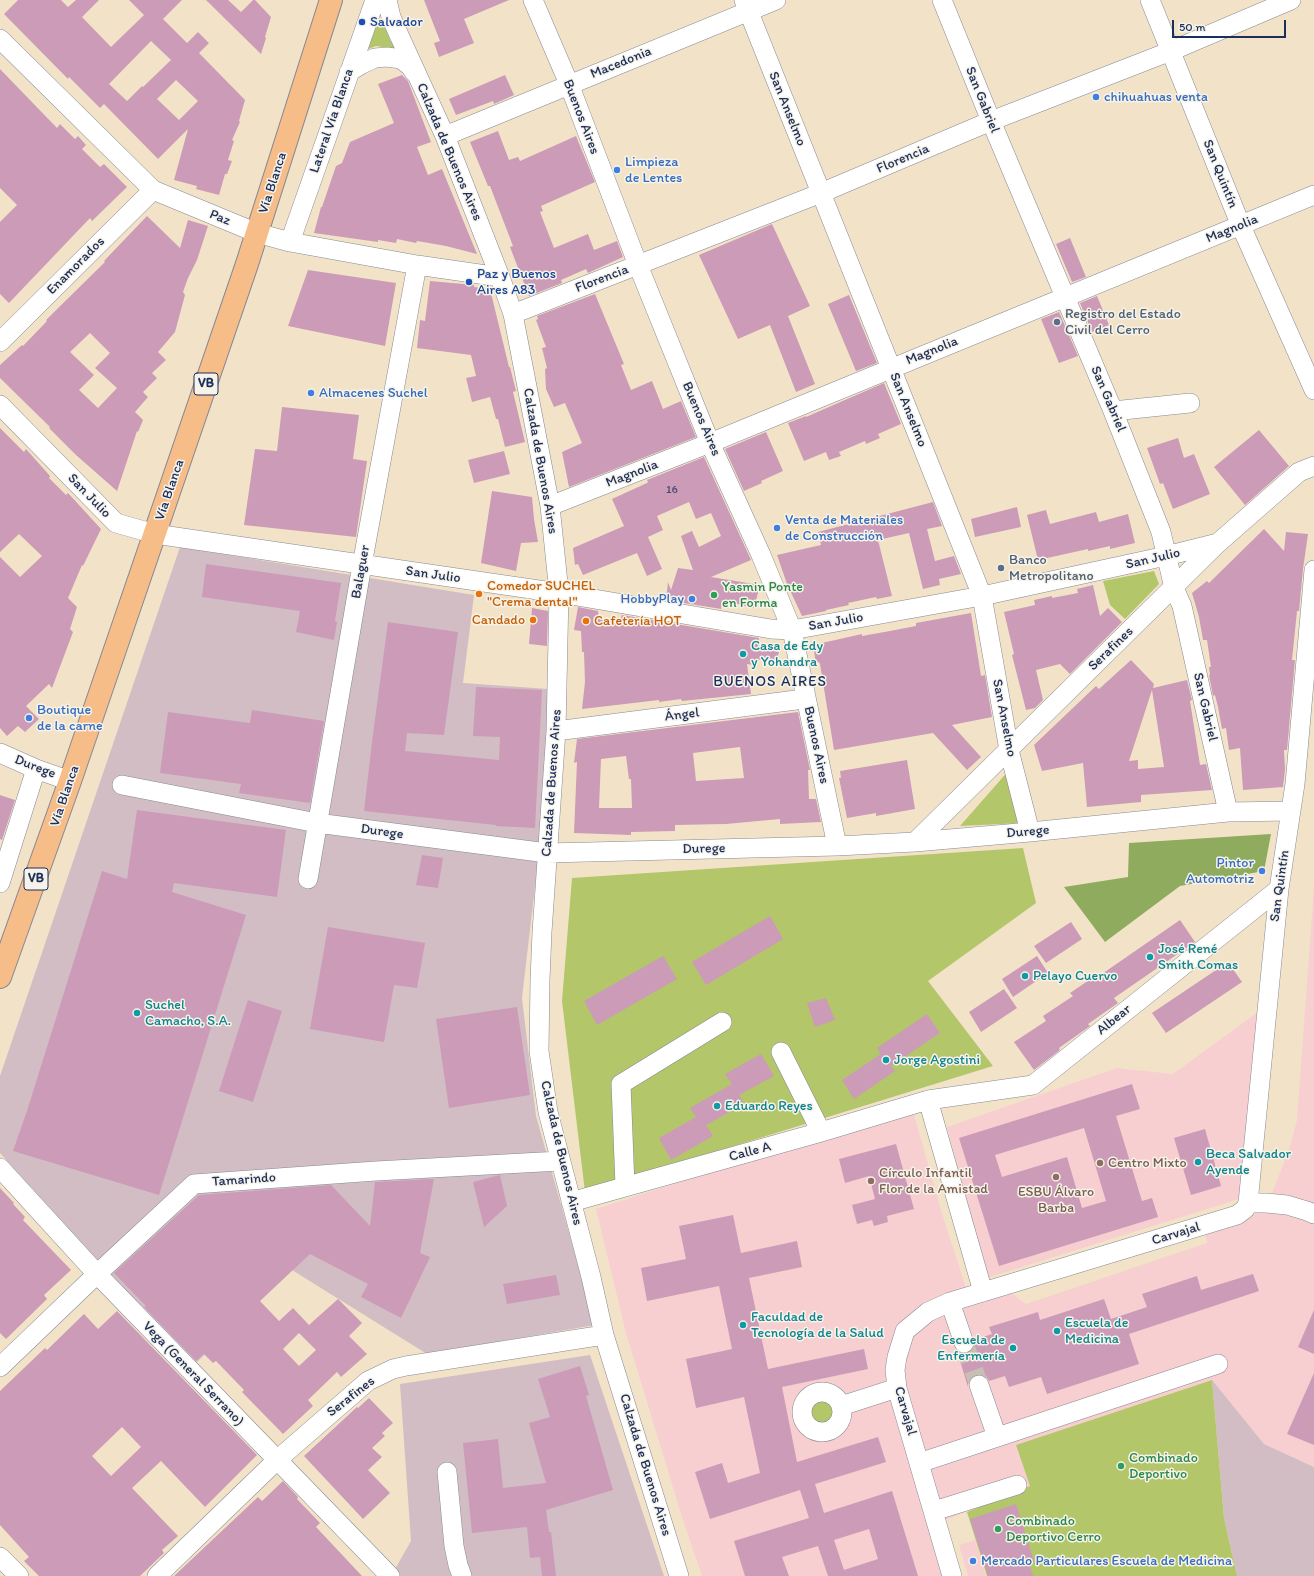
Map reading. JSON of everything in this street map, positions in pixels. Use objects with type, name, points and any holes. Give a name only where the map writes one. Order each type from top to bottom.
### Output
[{"type":"main road","name":"Vía Blanca","points":[[0,977],[70,781],[257,233],[331,0]]},
{"type":"street","name":"Lateral Vía Blanca","points":[[290,242],[349,72],[376,0]]},
{"type":"street","name":"Calzada de Buenos Aires","points":[[387,0],[391,17],[445,136],[513,314],[550,506],[559,593],[556,731],[540,980],[539,1052],[548,1112],[591,1277],[604,1335],[679,1576]]},
{"type":"street","name":"Buenos Aires","points":[[533,0],[569,84],[638,265],[710,443],[761,555],[792,630],[837,846]]},
{"type":"street","name":"Macedonia","points":[[445,136],[569,84],[746,5],[776,0]]},
{"type":"street","name":"San Gabriel","points":[[942,0],[991,122],[1113,411],[1161,532],[1174,588],[1182,606],[1228,812]]},
{"type":"street","name":"San Quintín","points":[[1150,0],[1241,226],[1314,390]]},
{"type":"street","name":"Florencia","points":[[513,314],[821,193],[991,122],[1171,51],[1291,0]]},
{"type":"street","name":"San Anselmo","points":[[746,5],[982,596],[1009,750],[1030,832]]},
{"type":"street","name":"Paz","points":[[0,39],[152,190],[257,233],[290,242],[417,265],[500,277]]},
{"type":"street","points":[[349,72],[375,58],[387,57],[402,59],[410,66],[417,77]]},
{"type":"street","name":"Enamorados","points":[[0,342],[152,190]]},
{"type":"street","name":"Magnolia","points":[[550,506],[710,443],[1314,195]]},
{"type":"street","name":"Balaguer","points":[[308,879],[362,564],[417,265]]},
{"type":"street","points":[[1113,411],[1190,403]]},
{"type":"street","name":"San Julio","points":[[0,405],[116,523],[155,534],[559,593],[771,629],[792,630],[982,596],[1166,556],[1218,543]]},
{"type":"street","name":"Serafines","points":[[915,842],[1218,543],[1299,472],[1314,466]]},
{"type":"street","name":"San Quintín","points":[[1248,1203],[1279,889],[1292,811],[1314,570]]},
{"type":"street","name":"Ángel","points":[[556,731],[806,698]]},
{"type":"street","name":"Durege","points":[[0,754],[70,781]]},
{"type":"street","points":[[0,883],[36,769]]},
{"type":"street","name":"Durege","points":[[122,785],[317,823],[547,853],[837,846],[915,842],[1228,812],[1292,811]]},
{"type":"street","name":"Albear","points":[[928,1100],[1033,1085],[1279,889]]},
{"type":"street","points":[[625,1186],[621,1084],[722,1022]]},
{"type":"street","points":[[781,1052],[821,1132]]},
{"type":"street","points":[[928,1100],[983,1292]]},
{"type":"street","name":"Calle A","points":[[571,1202],[821,1132],[928,1100]]},
{"type":"street","name":"Tamarindo","points":[[0,1367],[100,1270],[194,1184],[376,1171],[560,1161]]},
{"type":"street","name":"Vega (General Serrano)","points":[[0,1168],[100,1270],[277,1460],[390,1576]]},
{"type":"street","points":[[1248,1203],[1266,1203],[1287,1206],[1314,1214]]},
{"type":"street","name":"Carvajal","points":[[952,1576],[897,1388],[895,1370],[897,1357],[905,1331],[928,1312],[950,1302],[1237,1215],[1245,1209],[1248,1203]]},
{"type":"street","points":[[950,1302],[964,1343]]},
{"type":"street","name":"Serafines","points":[[157,1576],[277,1460],[368,1380],[393,1369],[406,1366],[604,1335]]},
{"type":"street","points":[[920,1463],[997,1436],[1218,1364]]},
{"type":"street","points":[[979,1385],[997,1436]]},
{"type":"street","points":[[841,1406],[897,1388]]},
{"type":"street","points":[[447,1472],[454,1546],[462,1576]]},
{"type":"street","points":[[934,1511],[1017,1485]]},
{"type":"street","points":[[0,1557],[19,1576]]},
{"type":"shaded area","name":"Suchel Camacho, S.A.","points":[[180,547],[474,595],[463,683],[549,689],[539,852],[522,998],[536,1116],[595,1325],[427,1354],[292,1270],[197,1362],[104,1267],[0,1153],[0,1076]]},
{"type":"shaded area","points":[[1314,886],[1314,1467],[1264,1444],[1211,1380],[1016,1445],[1030,1486],[928,1527],[942,1576],[702,1576],[682,1517],[626,1333],[596,1209],[798,1144],[913,1111],[943,1217],[972,1306],[1010,1292],[1026,1304],[1207,1243],[1205,1232],[1261,1210],[1272,1193],[1289,1150],[1297,1120]]},
{"type":"shaded area","name":"Centro Mixto","points":[[1258,1012],[1239,1199],[987,1278],[947,1127],[1117,1068],[1173,1074]]},
{"type":"shaded area","points":[[590,1355],[664,1576],[391,1576],[411,1541],[400,1384]]},
{"type":"shaded area","points":[[1212,1380],[1264,1444],[1314,1467],[1314,1576],[1237,1576],[1224,1518]]},
{"type":"shaded area","name":"Mercado Particulares Escuela de Medicina","points":[[975,1540],[986,1576],[968,1576],[959,1545]]},
{"type":"green space","points":[[379,21],[383,23],[390,40],[396,49],[376,46],[363,51],[375,24]]},
{"type":"green space","points":[[1154,571],[1159,584],[1125,619],[1110,605],[1103,581]]},
{"type":"green space","points":[[1010,769],[1022,823],[960,826]]},
{"type":"green space","points":[[1271,834],[1264,871],[1180,886],[1105,942],[1064,887],[1128,877],[1129,843]]},
{"type":"green space","points":[[1023,848],[1036,903],[928,981],[993,1066],[585,1192],[562,1001],[572,878]]},
{"type":"green space","name":"Combinado Deportivo","points":[[1212,1380],[1224,1518],[1237,1576],[987,1576],[967,1512],[1030,1486],[1016,1445]]},
{"type":"green space","points":[[822,1399],[832,1403],[836,1413],[832,1423],[822,1427],[812,1423],[808,1413],[812,1403]]},
{"type":"building","points":[[18,0],[61,0],[68,7],[76,0],[99,0],[82,17],[111,47],[144,15],[129,0],[182,0],[163,19],[187,43],[198,32],[209,43],[199,53],[245,100],[240,122],[232,140],[234,141],[228,160],[232,161],[227,174],[225,174],[219,195],[196,189],[197,186],[174,180],[188,129],[158,159],[104,104],[100,108],[69,77],[68,79],[4,14]],"holes":[[[151,41],[171,60],[127,101],[109,84]],[[176,80],[198,101],[179,120],[157,99]]]},
{"type":"building","points":[[206,0],[228,0],[241,12],[253,0],[255,0],[271,17],[261,54]]},
{"type":"building","points":[[424,0],[509,0],[464,19],[474,43],[439,57],[434,43],[440,41]]},
{"type":"building","points":[[0,69],[57,128],[60,124],[75,139],[78,136],[86,145],[82,149],[100,167],[104,164],[127,187],[92,221],[90,218],[9,303],[0,294],[0,222],[17,205],[0,188]]},
{"type":"building","points":[[402,75],[408,81],[431,142],[417,147],[428,175],[442,169],[477,254],[446,246],[417,241],[416,243],[397,239],[396,243],[378,240],[378,242],[314,233],[321,207],[336,166],[342,163],[350,142],[394,123],[378,84]]},
{"type":"building","points":[[505,75],[514,95],[494,104],[493,101],[456,115],[449,99]]},
{"type":"building","points":[[498,131],[509,160],[518,157],[520,161],[576,136],[595,182],[541,206],[543,211],[540,212],[554,248],[588,234],[594,250],[617,241],[623,257],[588,273],[586,269],[561,280],[562,283],[529,296],[510,247],[513,246],[490,186],[488,186],[470,142]]},
{"type":"building","points":[[147,216],[180,248],[188,220],[208,226],[197,260],[183,292],[185,295],[175,332],[158,352],[166,360],[152,373],[157,378],[143,392],[148,397],[135,412],[143,420],[138,432],[137,431],[117,491],[76,455],[0,378],[0,365],[22,345],[23,346],[47,321],[46,320],[105,262],[104,261]],"holes":[[[90,333],[110,353],[95,368],[117,388],[98,408],[79,390],[94,375],[70,352]]]},
{"type":"building","points":[[772,224],[810,306],[788,316],[815,384],[796,392],[770,325],[738,339],[699,255]]},
{"type":"building","points":[[1070,238],[1086,277],[1072,282],[1056,244]]},
{"type":"building","points":[[308,270],[396,283],[385,346],[288,326]]},
{"type":"building","points":[[430,281],[474,285],[474,287],[490,289],[516,391],[513,392],[525,442],[505,447],[498,419],[496,419],[490,397],[472,402],[466,378],[476,376],[471,355],[417,348],[420,320],[425,321]]},
{"type":"building","points":[[595,294],[624,364],[621,365],[631,390],[652,381],[663,409],[681,401],[696,437],[569,487],[562,452],[582,443],[565,403],[554,407],[546,389],[545,369],[547,368],[542,348],[546,347],[536,320],[538,319],[537,316]]},
{"type":"building","points":[[849,295],[877,363],[856,371],[828,304]]},
{"type":"building","points":[[1097,296],[1109,325],[1092,332],[1080,303]]},
{"type":"building","points":[[1059,312],[1078,356],[1059,363],[1041,319]]},
{"type":"building","points":[[884,383],[901,424],[878,434],[880,438],[866,444],[865,441],[839,452],[841,456],[829,460],[826,452],[804,461],[788,423],[806,417]]},
{"type":"building","points":[[282,407],[359,415],[353,459],[367,461],[356,537],[244,525],[255,449],[277,451]]},
{"type":"building","points":[[0,428],[24,452],[26,449],[50,476],[49,478],[66,495],[68,493],[101,529],[83,566],[82,565],[68,598],[77,607],[70,629],[73,632],[52,688],[49,684],[26,706],[39,719],[25,732],[18,726],[7,736],[0,728],[0,557],[20,577],[42,556],[19,534],[0,552]]},
{"type":"building","points":[[1259,430],[1289,466],[1245,505],[1214,467]]},
{"type":"building","points":[[766,432],[783,471],[744,491],[725,449]]},
{"type":"building","points":[[1178,438],[1184,458],[1194,454],[1210,494],[1173,509],[1163,483],[1160,484],[1147,448]]},
{"type":"building","points":[[504,451],[510,474],[474,483],[468,460]]},
{"type":"building","points":[[704,457],[751,560],[711,577],[760,585],[754,608],[722,600],[721,609],[666,600],[668,582],[671,590],[678,568],[693,570],[681,536],[692,531],[699,547],[721,536],[711,513],[696,519],[689,502],[657,516],[663,530],[648,537],[662,569],[647,576],[637,553],[583,575],[578,564],[575,565],[573,548],[624,526],[612,499],[647,483],[647,480]]},
{"type":"building","points":[[492,491],[532,497],[538,542],[521,543],[516,571],[481,563]]},
{"type":"building","points":[[933,502],[942,526],[927,529],[935,561],[954,556],[961,574],[939,579],[940,585],[923,589],[909,533],[878,540],[892,596],[877,599],[876,597],[848,603],[849,605],[802,616],[787,584],[777,555],[821,545],[818,532]]},
{"type":"building","points":[[1017,507],[1021,527],[975,537],[971,519]]},
{"type":"building","points":[[1046,510],[1050,524],[1096,512],[1099,522],[1128,514],[1135,543],[1110,549],[1110,546],[1088,551],[1088,549],[1038,560],[1027,515]]},
{"type":"building","points":[[1264,529],[1284,551],[1286,532],[1308,534],[1299,611],[1297,611],[1292,660],[1295,660],[1287,750],[1284,750],[1285,770],[1283,787],[1243,790],[1240,748],[1229,750],[1226,728],[1222,729],[1218,707],[1215,695],[1213,696],[1209,675],[1209,667],[1211,667],[1207,640],[1203,640],[1199,617],[1192,593],[1207,581],[1209,583]]},
{"type":"building","points":[[206,564],[341,583],[335,621],[337,622],[334,640],[296,632],[300,611],[202,597]]},
{"type":"building","points":[[1093,585],[1100,616],[1108,608],[1122,622],[1070,674],[1060,664],[1036,670],[1043,700],[1035,708],[1026,710],[1012,655],[1014,654],[1004,612],[1035,605],[1034,600],[1078,593],[1077,589]]},
{"type":"building","points":[[578,607],[598,611],[599,619],[619,622],[622,615],[759,638],[758,648],[779,652],[776,663],[756,659],[755,665],[747,664],[751,694],[682,701],[681,699],[659,702],[659,700],[582,709],[585,682],[584,652],[582,652],[581,631],[574,630]]},
{"type":"building","points":[[532,608],[548,611],[547,646],[529,644]]},
{"type":"building","points":[[971,613],[981,676],[985,675],[992,717],[952,725],[981,757],[967,770],[933,733],[834,750],[820,664],[819,662],[816,663],[813,645],[862,634],[862,636],[916,626],[916,623]]},
{"type":"building","points":[[388,622],[458,632],[444,735],[407,733],[405,751],[499,760],[500,737],[473,736],[476,687],[542,690],[535,828],[496,826],[364,811]]},
{"type":"building","points":[[1131,660],[1154,684],[1153,688],[1187,680],[1192,700],[1190,701],[1200,765],[1206,764],[1212,790],[1141,795],[1141,802],[1087,807],[1083,763],[1042,771],[1034,745],[1096,686],[1099,689]],"holes":[[[1152,690],[1164,767],[1138,769],[1138,760],[1129,761]]]},
{"type":"building","points":[[252,710],[324,721],[310,803],[239,793],[241,784],[160,773],[168,712],[250,723]]},
{"type":"building","points":[[798,712],[810,770],[808,770],[809,799],[816,799],[821,822],[780,824],[780,819],[726,824],[675,825],[675,831],[631,832],[631,835],[574,833],[577,762],[574,763],[577,739]],"holes":[[[740,747],[744,778],[696,781],[693,753]],[[626,756],[629,779],[631,779],[632,808],[599,808],[601,759]]]},
{"type":"building","points":[[907,760],[915,809],[876,816],[876,813],[847,818],[839,778],[841,778],[840,771]]},
{"type":"building","points":[[0,795],[15,800],[2,840],[0,839]]},
{"type":"building","name":"Suchel Camacho, S.A.","points":[[137,810],[286,830],[277,897],[174,883],[172,892],[246,915],[159,1195],[13,1151],[27,1111],[102,871],[127,879]]},
{"type":"building","points":[[422,855],[443,858],[438,888],[416,885]]},
{"type":"building","points":[[770,916],[783,939],[706,985],[692,962]]},
{"type":"building","points":[[1180,920],[1195,942],[1114,998],[1118,1003],[1088,1024],[1090,1026],[1059,1048],[1060,1050],[1034,1070],[1014,1042],[1046,1021],[1043,1016],[1073,996],[1070,993],[1098,974],[1099,976]]},
{"type":"building","points":[[1071,922],[1082,939],[1046,963],[1034,946]]},
{"type":"building","points":[[328,927],[425,943],[417,988],[394,985],[384,1042],[310,1029]]},
{"type":"building","points":[[663,956],[677,979],[597,1025],[584,1001]]},
{"type":"building","points":[[1037,956],[1048,973],[1013,997],[1002,979]]},
{"type":"building","points":[[1228,962],[1242,982],[1166,1033],[1152,1013]]},
{"type":"building","points":[[1004,989],[1017,1008],[981,1032],[969,1012]]},
{"type":"building","points":[[826,998],[835,1020],[815,1027],[807,1003]]},
{"type":"building","points":[[248,1000],[282,1011],[253,1102],[219,1091]]},
{"type":"building","points":[[517,1007],[530,1095],[449,1108],[436,1019]]},
{"type":"building","name":"Jorge Agostini","points":[[927,1014],[940,1033],[891,1066],[895,1071],[854,1099],[842,1080],[881,1054],[877,1048]]},
{"type":"building","name":"Eduardo Reyes","points":[[761,1054],[774,1076],[739,1095],[744,1104],[706,1125],[713,1136],[671,1160],[659,1138],[696,1117],[690,1108],[732,1084],[725,1074]]},
{"type":"building","points":[[1132,1084],[1140,1109],[1116,1116],[1142,1201],[1152,1198],[1158,1217],[999,1266],[959,1138]],"holes":[[[1084,1128],[1106,1201],[1082,1208],[1067,1157],[1002,1177],[995,1155]]]},
{"type":"building","name":"Beca Salvador Ayende","points":[[1205,1129],[1221,1186],[1191,1195],[1174,1138]]},
{"type":"building","points":[[896,1144],[914,1209],[887,1216],[888,1222],[874,1226],[872,1220],[857,1224],[852,1205],[875,1199],[869,1176],[845,1183],[839,1159]]},
{"type":"building","points":[[500,1175],[507,1206],[484,1227],[473,1182]]},
{"type":"building","points":[[434,1179],[420,1253],[430,1257],[401,1318],[361,1297],[368,1284],[310,1254],[260,1301],[279,1321],[293,1308],[309,1325],[338,1299],[362,1323],[349,1336],[367,1354],[341,1377],[337,1372],[308,1400],[313,1406],[283,1434],[242,1392],[244,1390],[216,1361],[213,1363],[204,1354],[196,1361],[144,1307],[146,1306],[114,1273],[199,1195],[331,1185],[370,1226],[375,1182]],"holes":[[[299,1333],[316,1350],[299,1366],[283,1349]]]},
{"type":"building","points":[[0,1188],[25,1217],[23,1220],[71,1270],[44,1295],[47,1299],[6,1339],[0,1333]]},
{"type":"building","points":[[733,1215],[741,1253],[797,1241],[802,1267],[749,1278],[768,1369],[864,1349],[868,1369],[782,1387],[797,1462],[878,1437],[886,1462],[815,1484],[824,1513],[892,1491],[918,1576],[828,1576],[818,1546],[782,1557],[789,1576],[745,1576],[734,1541],[809,1518],[800,1490],[710,1519],[695,1472],[722,1463],[728,1483],[760,1473],[744,1397],[696,1408],[686,1359],[732,1349],[719,1286],[647,1301],[641,1268],[686,1259],[679,1226]],"holes":[[[869,1529],[878,1559],[844,1570],[834,1540]]]},
{"type":"building","name":"Escuela de Medicina","points":[[1253,1274],[1259,1291],[1129,1334],[1139,1364],[1047,1394],[1041,1377],[1009,1387],[1005,1376],[989,1381],[986,1376],[981,1374],[970,1378],[968,1387],[957,1351],[962,1354],[968,1353],[972,1350],[975,1346],[974,1340],[992,1334],[989,1327],[1038,1312],[1040,1320],[1104,1299],[1111,1319],[1147,1307],[1142,1294],[1197,1276],[1201,1290]]},
{"type":"building","points":[[556,1275],[560,1295],[507,1304],[503,1284]]},
{"type":"building","points":[[1314,1310],[1314,1354],[1298,1347]]},
{"type":"building","points":[[117,1311],[257,1455],[205,1507],[161,1461],[132,1488],[178,1536],[162,1550],[164,1553],[140,1576],[39,1576],[24,1561],[29,1557],[0,1525],[0,1391],[45,1348],[47,1350],[84,1314],[98,1329]],"holes":[[[122,1427],[141,1447],[111,1476],[92,1456]]]},
{"type":"building","points":[[580,1366],[589,1395],[586,1396],[613,1490],[546,1510],[549,1532],[551,1532],[556,1576],[542,1576],[540,1557],[530,1558],[527,1527],[472,1533],[463,1443],[498,1439],[503,1488],[546,1483],[529,1423],[550,1417],[538,1379]]},
{"type":"building","points":[[1314,1373],[1314,1445],[1287,1434]]},
{"type":"building","points":[[369,1398],[393,1423],[382,1433],[385,1436],[372,1448],[382,1457],[368,1470],[390,1493],[363,1519],[304,1456],[357,1407],[358,1408]]},
{"type":"building","points":[[283,1481],[298,1497],[297,1499],[320,1523],[316,1527],[362,1576],[174,1576],[258,1497],[262,1501]]},
{"type":"building","name":"Combinado Deportivo Cerro","points":[[1016,1504],[1034,1561],[1029,1563],[1033,1576],[988,1576],[970,1519]]},
{"type":"tunnel","points":[[964,1343],[979,1385]]},
{"type":"place","name":"Salvador","points":[[362,22]]},
{"type":"place","name":"chihuahuas venta","points":[[1096,97]]},
{"type":"place","name":"Limpieza de Lentes","points":[[617,170]]},
{"type":"place","name":"Paz y Buenos Aires A83","points":[[469,282]]},
{"type":"place","name":"Registro del Estado Civil del Cerro","points":[[1057,322]]},
{"type":"place","name":"Almacenes Suchel","points":[[311,393]]},
{"type":"place","name":"Venta de Materiales de Construcción","points":[[777,528]]},
{"type":"place","name":"Banco Metropolitano","points":[[1001,568]]},
{"type":"place","name":"Comedor SUCHEL \"Crema dental\"","points":[[479,594]]},
{"type":"place","name":"Yasmin Ponte en Forma","points":[[714,595]]},
{"type":"place","name":"HobbyPlay","points":[[692,599]]},
{"type":"place","name":"Candado","points":[[533,620]]},
{"type":"place","name":"Cafetería HOT","points":[[586,621]]},
{"type":"place","name":"Casa de Edy y Yohandra","points":[[743,654]]},
{"type":"place","name":"Boutique de la carne","points":[[29,718]]},
{"type":"place","name":"Pintor Automotriz","points":[[1262,871]]},
{"type":"place","name":"José René Smith Comas","points":[[1150,957]]},
{"type":"place","name":"Pelayo Cuervo","points":[[1025,976]]},
{"type":"place","name":"Suchel Camacho, S.A.","points":[[137,1013]]},
{"type":"place","name":"Jorge Agostini","points":[[886,1060]]},
{"type":"place","name":"Eduardo Reyes","points":[[717,1106]]},
{"type":"place","name":"Beca Salvador Ayende","points":[[1198,1162]]},
{"type":"place","name":"Centro Mixto","points":[[1100,1163]]},
{"type":"place","name":"ESBU Álvaro Barba","points":[[1056,1177]]},
{"type":"place","name":"Círculo Infantil Flor de la Amistad","points":[[871,1181]]},
{"type":"place","name":"Faculdad de Tecnología de la Salud","points":[[743,1325]]},
{"type":"place","name":"Escuela de Medicina","points":[[1057,1331]]},
{"type":"place","name":"Escuela de Enfermería","points":[[1013,1348]]},
{"type":"place","name":"Combinado Deportivo","points":[[1121,1466]]},
{"type":"place","name":"Combinado Deportivo Cerro","points":[[998,1529]]},
{"type":"place","name":"Mercado Particulares Escuela de Medicina","points":[[973,1561]]},
{"type":"district","name":"BUENOS AIRES","points":[[770,682]]}]
